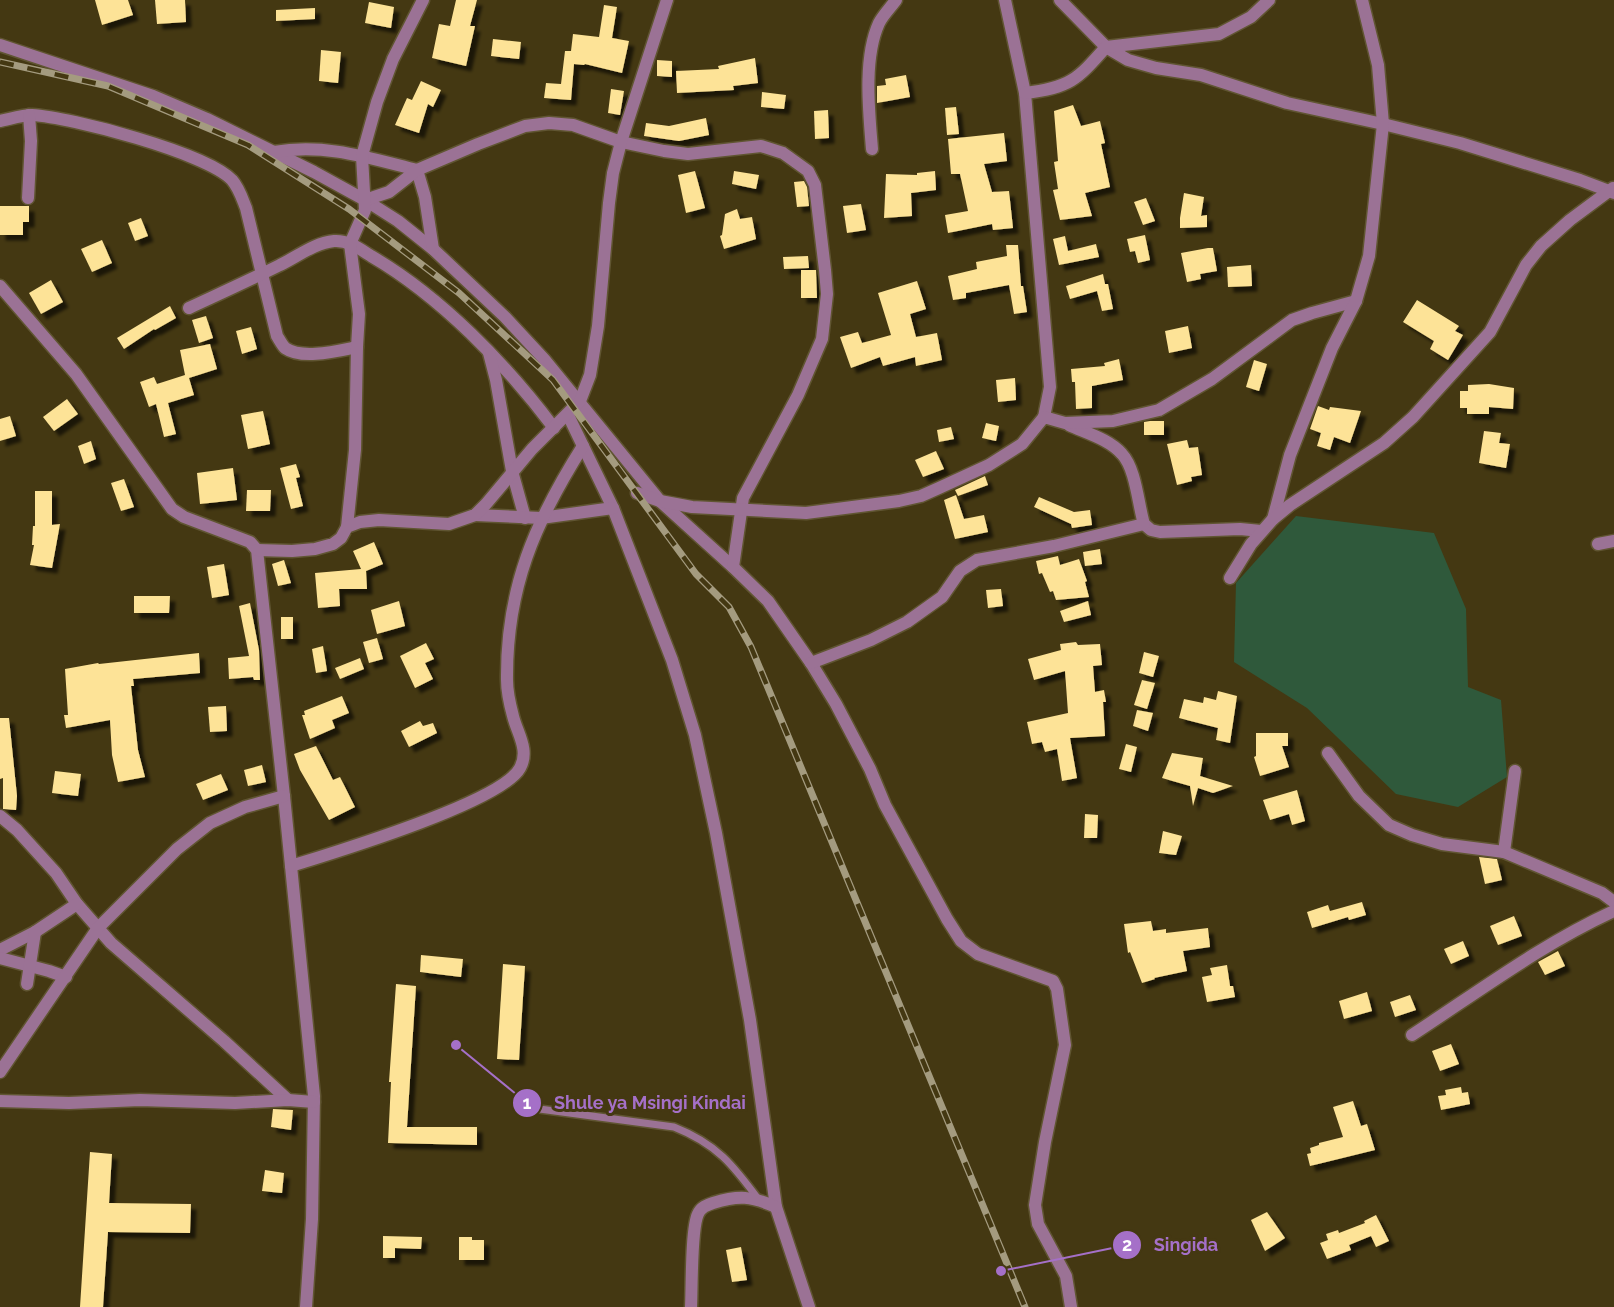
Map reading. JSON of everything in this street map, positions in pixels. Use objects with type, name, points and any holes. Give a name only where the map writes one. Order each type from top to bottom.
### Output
[{"type":"street","points":[[257,550],[292,551],[324,547],[341,538],[347,527],[355,450],[359,314],[350,244],[362,220],[365,200],[362,156],[377,102],[393,59],[423,0]]},
{"type":"street","points":[[475,515],[512,471],[580,401],[589,381],[595,346],[609,203],[621,142],[667,0]]},
{"type":"street","points":[[872,149],[869,111],[870,60],[880,22],[896,0]]},
{"type":"street","points":[[637,493],[660,501],[692,507],[806,513],[899,501],[921,496],[989,465],[1022,444],[1044,417],[1050,387],[1049,369],[1043,324],[1025,93],[1005,0]]},
{"type":"street","points":[[1060,0],[1106,47],[1128,60],[1155,68],[1201,75],[1287,103],[1383,124],[1526,163],[1612,190]]},
{"type":"street","points":[[1025,93],[1052,90],[1064,86],[1086,70],[1106,47],[1218,34],[1251,17],[1269,0]]},
{"type":"street","points":[[1273,519],[1300,427],[1332,348],[1356,301],[1369,256],[1383,124],[1378,65],[1362,0]]},
{"type":"street","points":[[0,45],[153,96],[274,152],[365,200],[398,221],[433,249],[505,317],[580,401],[660,501],[768,601],[811,663],[860,750],[885,805],[918,867],[961,941],[978,954],[1053,981],[1057,989],[1065,1045],[1035,1205],[1038,1224],[1066,1276],[1071,1307]]},
{"type":"street","points":[[0,121],[29,115],[60,119],[144,141],[214,167],[231,179],[246,208],[277,336],[284,347],[298,353],[324,353],[357,347]]},
{"type":"street","points":[[28,198],[31,141],[29,115]]},
{"type":"street","points":[[365,200],[389,192],[417,170],[503,133],[525,126],[549,123],[573,125],[621,142],[664,152],[688,154],[761,146],[783,153],[808,171],[815,185],[827,294],[822,339],[798,395],[748,487],[741,510],[733,567]]},
{"type":"street","points":[[274,152],[297,148],[362,156],[417,170]]},
{"type":"street","points":[[417,170],[425,197],[433,249]]},
{"type":"street","points":[[1230,578],[1261,531],[1273,519],[1290,505],[1384,443],[1413,417],[1490,332],[1526,265],[1541,246],[1570,220],[1612,190]]},
{"type":"street","points":[[189,308],[326,242],[343,241],[387,265],[416,286],[488,352],[531,397],[554,428]]},
{"type":"street","points":[[0,286],[76,374],[172,509],[184,518],[249,542],[257,550],[314,1102],[312,1219],[306,1307]]},
{"type":"street","points":[[1065,423],[1113,421],[1159,410],[1182,399],[1212,379],[1292,320],[1356,301]]},
{"type":"street","points":[[488,352],[512,471],[525,518]]},
{"type":"street","points":[[568,415],[613,508],[672,660],[694,735],[716,833],[750,1020],[766,1120],[776,1207],[808,1307]]},
{"type":"street","points":[[1044,417],[1065,423],[1113,446],[1124,455],[1130,469],[1144,524],[1151,530],[1160,532],[1240,529],[1261,531]]},
{"type":"street","points":[[291,866],[438,815],[477,799],[508,780],[520,769],[525,753],[513,718],[507,683],[509,627],[525,559],[541,518],[583,446]]},
{"type":"street","points":[[347,527],[360,522],[379,520],[449,524],[475,515],[541,518],[613,508]]},
{"type":"street","points":[[811,663],[871,640],[907,622],[942,597],[960,571],[977,560],[1054,546],[1144,524]]},
{"type":"street","points":[[1598,544],[1614,541]]},
{"type":"street","points":[[1328,753],[1359,796],[1389,825],[1412,836],[1442,844],[1504,852],[1539,865],[1602,894],[1614,902]]},
{"type":"street","points":[[1504,852],[1515,771]]},
{"type":"street","points":[[0,1072],[98,928],[177,849],[210,823],[245,807],[284,796]]},
{"type":"street","points":[[0,816],[17,830],[56,873],[77,904],[98,928],[288,1100]]},
{"type":"street","points":[[0,950],[35,932],[77,904]]},
{"type":"street","points":[[1412,1035],[1549,945],[1583,925],[1614,911]]},
{"type":"street","points":[[27,984],[35,932]]},
{"type":"street","points":[[0,958],[66,977]]},
{"type":"street","points":[[0,1101],[69,1103],[140,1100],[235,1103],[288,1100],[314,1102]]},
{"type":"street","points":[[691,1307],[697,1216],[700,1210],[706,1205],[733,1197],[759,1200],[776,1207]]},
{"type":"lane","points":[[517,1106],[674,1128],[692,1134],[708,1143],[732,1164],[759,1200]]},
{"type":"green space","points":[[1296,516],[1434,533],[1466,609],[1468,687],[1501,700],[1507,777],[1458,807],[1396,794],[1307,708],[1234,662],[1236,583]]},
{"type":"building","points":[[95,0],[128,0],[133,15],[102,25]]},
{"type":"building","points":[[155,0],[185,0],[186,22],[157,24]]},
{"type":"building","points":[[456,0],[477,0],[470,26],[475,26],[466,66],[432,58],[439,24],[450,26]]},
{"type":"building","points":[[369,2],[394,7],[391,28],[365,23]]},
{"type":"building","points":[[604,5],[617,7],[612,38],[629,41],[622,73],[585,64],[574,64],[571,100],[544,98],[546,83],[561,84],[565,51],[571,51],[573,34],[599,37]]},
{"type":"building","points":[[315,8],[315,19],[276,21],[276,10]]},
{"type":"building","points":[[493,39],[521,42],[519,59],[491,56]]},
{"type":"building","points":[[321,50],[341,52],[338,83],[319,81]]},
{"type":"building","points":[[755,58],[758,83],[733,86],[734,90],[677,93],[676,71],[719,69],[718,66]]},
{"type":"building","points":[[657,60],[672,61],[672,77],[657,76]]},
{"type":"building","points":[[906,75],[910,97],[877,103],[877,86],[886,85],[885,79]]},
{"type":"building","points":[[421,81],[441,90],[433,107],[428,104],[419,133],[395,125],[407,98],[412,100]]},
{"type":"building","points":[[611,89],[624,91],[620,115],[608,113]]},
{"type":"building","points":[[762,92],[786,95],[784,109],[761,107]]},
{"type":"building","points":[[1073,105],[1081,126],[1100,121],[1105,143],[1101,144],[1110,187],[1085,193],[1092,216],[1060,220],[1053,190],[1058,189],[1054,162],[1058,161],[1054,111]]},
{"type":"building","points":[[956,107],[959,134],[947,135],[945,108]]},
{"type":"building","points":[[828,110],[829,138],[815,139],[814,111]]},
{"type":"building","points":[[706,118],[709,135],[679,141],[644,136],[646,123],[669,126]]},
{"type":"building","points":[[1004,133],[1007,161],[984,164],[992,192],[1009,191],[1013,228],[993,230],[992,224],[948,233],[945,215],[968,211],[960,174],[951,174],[948,139]]},
{"type":"building","points":[[695,171],[705,208],[686,213],[678,175]]},
{"type":"building","points":[[734,171],[759,175],[756,189],[732,184]]},
{"type":"building","points":[[935,171],[936,190],[911,193],[912,216],[884,218],[886,174],[917,175],[917,173]]},
{"type":"building","points":[[804,181],[809,206],[797,207],[794,182]]},
{"type":"building","points":[[1184,193],[1204,197],[1201,216],[1207,215],[1207,227],[1180,228]]},
{"type":"building","points":[[1146,198],[1155,221],[1143,225],[1134,202]]},
{"type":"building","points":[[861,204],[866,230],[847,233],[843,206]]},
{"type":"building","points":[[0,206],[29,206],[29,222],[23,222],[23,235],[0,235]]},
{"type":"building","points":[[737,209],[740,219],[752,217],[756,239],[724,249],[720,236],[725,214]]},
{"type":"building","points":[[141,218],[148,236],[135,241],[128,223]]},
{"type":"building","points":[[1145,235],[1150,260],[1138,263],[1135,251],[1130,252],[1127,239]]},
{"type":"building","points":[[1065,236],[1068,251],[1096,244],[1099,257],[1059,265],[1053,239]]},
{"type":"building","points":[[102,240],[112,263],[92,272],[81,249]]},
{"type":"building","points":[[1006,245],[1018,245],[1021,286],[1023,286],[1027,312],[1014,314],[1009,285],[966,293],[966,298],[953,300],[948,276],[977,269],[976,262],[1007,256]]},
{"type":"building","points":[[1213,248],[1217,271],[1200,274],[1201,279],[1187,282],[1181,253]]},
{"type":"building","points":[[808,256],[809,268],[784,269],[783,257]]},
{"type":"building","points":[[1251,265],[1252,286],[1228,287],[1227,267]]},
{"type":"building","points":[[801,270],[816,270],[817,298],[801,298]]},
{"type":"building","points":[[1103,274],[1105,284],[1108,284],[1113,309],[1102,311],[1097,291],[1070,299],[1066,286]]},
{"type":"building","points":[[51,280],[63,302],[41,314],[29,293]]},
{"type":"building","points":[[917,281],[926,309],[910,314],[916,337],[937,333],[942,360],[916,366],[915,357],[883,366],[880,357],[851,368],[840,337],[858,332],[862,343],[891,335],[878,293]]},
{"type":"building","points":[[1417,300],[1459,326],[1455,331],[1463,335],[1448,360],[1430,349],[1434,341],[1403,322]]},
{"type":"building","points":[[170,306],[176,318],[154,329],[124,349],[117,338]]},
{"type":"building","points":[[206,316],[213,338],[199,343],[192,320]]},
{"type":"building","points":[[1188,326],[1192,348],[1169,353],[1165,331]]},
{"type":"building","points":[[251,327],[257,349],[242,354],[236,331]]},
{"type":"building","points":[[210,344],[217,369],[189,378],[194,395],[168,403],[176,434],[164,437],[156,404],[149,407],[140,382],[154,377],[157,384],[185,375],[180,350]]},
{"type":"building","points":[[1119,359],[1123,380],[1092,386],[1092,408],[1076,409],[1075,382],[1072,382],[1071,369],[1105,366],[1104,363]]},
{"type":"building","points":[[1254,360],[1267,364],[1259,391],[1246,387]]},
{"type":"building","points":[[1015,378],[1016,400],[998,402],[996,380]]},
{"type":"building","points":[[1489,384],[1514,388],[1513,409],[1489,407],[1489,414],[1467,414],[1467,408],[1460,408],[1460,391],[1468,391],[1468,385]]},
{"type":"building","points":[[67,399],[78,414],[54,431],[43,417]]},
{"type":"building","points":[[1318,406],[1329,410],[1330,407],[1361,411],[1350,443],[1334,437],[1330,450],[1317,446],[1321,433],[1310,429]]},
{"type":"building","points":[[263,411],[270,444],[248,449],[241,415]]},
{"type":"building","points":[[10,416],[16,436],[0,441],[0,419]]},
{"type":"building","points":[[1164,421],[1164,435],[1144,435],[1144,422]]},
{"type":"building","points":[[986,423],[999,426],[996,441],[982,438]]},
{"type":"building","points":[[951,427],[954,439],[939,442],[937,430]]},
{"type":"building","points":[[1484,431],[1501,433],[1499,443],[1510,444],[1506,468],[1479,463]]},
{"type":"building","points":[[1187,440],[1189,448],[1198,447],[1202,475],[1191,477],[1192,481],[1177,485],[1167,444]]},
{"type":"building","points":[[91,441],[96,459],[84,464],[78,446]]},
{"type":"building","points":[[936,451],[944,469],[923,477],[915,460]]},
{"type":"building","points":[[296,464],[300,477],[296,478],[303,506],[291,509],[280,468]]},
{"type":"building","points":[[233,468],[237,500],[200,504],[197,473]]},
{"type":"building","points":[[985,476],[988,485],[958,496],[955,490]]},
{"type":"building","points":[[124,479],[134,507],[121,511],[111,483]]},
{"type":"building","points":[[247,490],[271,490],[270,511],[246,511]]},
{"type":"building","points":[[35,491],[52,491],[52,525],[60,524],[52,568],[30,565],[34,545],[32,545],[33,526],[35,526]]},
{"type":"building","points":[[956,495],[964,519],[984,515],[988,532],[955,539],[944,500]]},
{"type":"building","points":[[1039,497],[1074,512],[1090,510],[1092,525],[1072,528],[1071,524],[1034,507]]},
{"type":"building","points":[[374,542],[383,564],[366,571],[367,589],[339,589],[340,606],[318,608],[315,573],[361,569],[353,551]]},
{"type":"building","points":[[1100,549],[1102,564],[1085,566],[1083,552]]},
{"type":"building","points":[[1058,556],[1060,565],[1079,559],[1087,581],[1085,582],[1089,597],[1056,600],[1042,573],[1039,574],[1036,561]]},
{"type":"building","points":[[284,560],[291,583],[278,586],[272,564]]},
{"type":"building","points":[[224,564],[229,595],[212,598],[207,567]]},
{"type":"building","points":[[1001,589],[1003,606],[988,608],[986,590]]},
{"type":"building","points":[[134,596],[170,596],[169,613],[134,613]]},
{"type":"building","points":[[399,601],[405,626],[377,634],[371,610]]},
{"type":"building","points":[[1088,601],[1091,615],[1064,622],[1060,611]]},
{"type":"building","points":[[250,603],[259,650],[260,680],[254,680],[253,677],[229,679],[228,658],[249,656],[239,606]]},
{"type":"building","points":[[281,617],[293,617],[293,639],[281,639]]},
{"type":"building","points":[[377,638],[383,659],[369,663],[363,642]]},
{"type":"building","points":[[1076,642],[1078,645],[1100,644],[1102,665],[1093,666],[1095,692],[1104,690],[1105,736],[1070,738],[1077,778],[1062,781],[1057,749],[1045,752],[1042,742],[1032,744],[1027,722],[1068,713],[1065,671],[1034,680],[1028,659],[1061,650],[1060,644]]},
{"type":"building","points":[[426,643],[434,659],[425,663],[433,679],[415,688],[400,656]]},
{"type":"building","points":[[323,646],[327,671],[316,673],[312,649]]},
{"type":"building","points":[[1144,652],[1159,656],[1153,677],[1139,673]]},
{"type":"building","points":[[199,653],[200,673],[133,679],[134,686],[131,686],[138,750],[145,777],[118,782],[112,755],[110,720],[66,728],[64,715],[68,715],[65,669],[98,663]]},
{"type":"building","points":[[360,658],[364,669],[340,679],[335,668]]},
{"type":"building","points":[[1142,680],[1155,683],[1147,709],[1134,705]]},
{"type":"building","points":[[1218,691],[1237,696],[1230,743],[1216,740],[1218,728],[1179,718],[1184,699],[1203,703],[1204,697],[1216,700]]},
{"type":"building","points":[[342,696],[349,713],[332,720],[335,728],[310,739],[302,715],[305,715],[304,711]]},
{"type":"building","points":[[226,706],[227,731],[210,732],[208,707]]},
{"type":"building","points":[[1137,710],[1153,713],[1148,731],[1133,726]]},
{"type":"building","points":[[0,718],[9,718],[17,796],[16,810],[3,809],[3,778],[0,779]]},
{"type":"building","points":[[420,721],[423,726],[433,723],[437,733],[409,747],[401,731]]},
{"type":"building","points":[[1256,733],[1288,733],[1288,746],[1282,746],[1289,767],[1260,776],[1254,757],[1256,756]]},
{"type":"building","points":[[1126,744],[1137,747],[1131,772],[1119,769]]},
{"type":"building","points":[[316,746],[333,780],[340,777],[355,807],[329,820],[300,770],[294,754]]},
{"type":"building","points":[[1172,753],[1203,758],[1200,776],[1233,786],[1213,793],[1198,788],[1193,806],[1190,786],[1162,778]]},
{"type":"building","points":[[262,765],[266,782],[248,786],[244,770]]},
{"type":"building","points":[[55,771],[81,774],[78,796],[52,793]]},
{"type":"building","points":[[221,774],[228,790],[203,800],[196,784]]},
{"type":"building","points":[[1297,790],[1305,821],[1292,825],[1289,814],[1270,820],[1263,800]]},
{"type":"building","points":[[1085,814],[1098,815],[1097,838],[1084,838]]},
{"type":"building","points":[[1163,831],[1182,836],[1176,855],[1159,853]]},
{"type":"building","points":[[1479,857],[1497,859],[1502,880],[1485,884]]},
{"type":"building","points":[[1362,902],[1366,915],[1349,920],[1348,917],[1312,928],[1307,912],[1328,905],[1330,911]]},
{"type":"building","points":[[1514,916],[1522,936],[1498,945],[1490,926]]},
{"type":"building","points":[[1151,921],[1153,931],[1166,929],[1166,933],[1208,928],[1210,947],[1183,951],[1187,971],[1142,983],[1130,952],[1128,953],[1124,924]]},
{"type":"building","points":[[1463,941],[1469,956],[1451,964],[1444,949]]},
{"type":"building","points":[[1558,951],[1565,966],[1545,975],[1538,962]]},
{"type":"building","points":[[421,955],[463,959],[461,977],[420,972]]},
{"type":"building","points":[[503,964],[525,966],[519,1060],[497,1059]]},
{"type":"building","points":[[1227,965],[1230,986],[1233,986],[1235,997],[1207,1002],[1202,977],[1212,975],[1210,968]]},
{"type":"building","points":[[396,984],[416,986],[407,1127],[477,1127],[477,1145],[388,1143],[391,1082],[389,1082]]},
{"type":"building","points":[[1367,992],[1372,1011],[1344,1019],[1339,1001]]},
{"type":"building","points":[[1410,995],[1416,1010],[1395,1017],[1390,1002]]},
{"type":"building","points":[[1451,1044],[1459,1064],[1440,1071],[1432,1051]]},
{"type":"building","points":[[1461,1087],[1462,1093],[1468,1092],[1470,1104],[1441,1110],[1438,1096],[1446,1095],[1445,1090]]},
{"type":"building","points":[[1353,1101],[1361,1126],[1367,1124],[1375,1150],[1310,1166],[1307,1154],[1311,1153],[1310,1148],[1319,1143],[1343,1137],[1333,1107]]},
{"type":"building","points":[[273,1109],[293,1110],[291,1130],[271,1127]]},
{"type":"building","points":[[90,1152],[112,1154],[109,1203],[191,1204],[190,1233],[108,1232],[103,1307],[80,1307]]},
{"type":"building","points":[[265,1170],[284,1173],[282,1193],[262,1191]]},
{"type":"building","points":[[1267,1212],[1285,1238],[1265,1251],[1251,1220]]},
{"type":"building","points":[[1376,1215],[1389,1241],[1376,1247],[1371,1236],[1349,1245],[1351,1250],[1327,1259],[1320,1243],[1328,1240],[1326,1234],[1338,1230],[1339,1233],[1365,1223],[1364,1221]]},
{"type":"building","points":[[383,1236],[422,1237],[421,1249],[395,1248],[395,1258],[383,1258]]},
{"type":"building","points":[[459,1237],[484,1240],[484,1260],[459,1260]]},
{"type":"building","points":[[741,1247],[747,1280],[732,1282],[726,1250]]},
{"type":"railway","points":[[0,62],[108,86],[248,145],[349,209],[459,293],[553,380],[696,574],[729,607],[751,647],[1025,1307]]},
{"type":"place","name":"Shule ya Msingi Kindai","points":[[456,1045]]},
{"type":"place","name":"Singida","points":[[1001,1271]]}]
